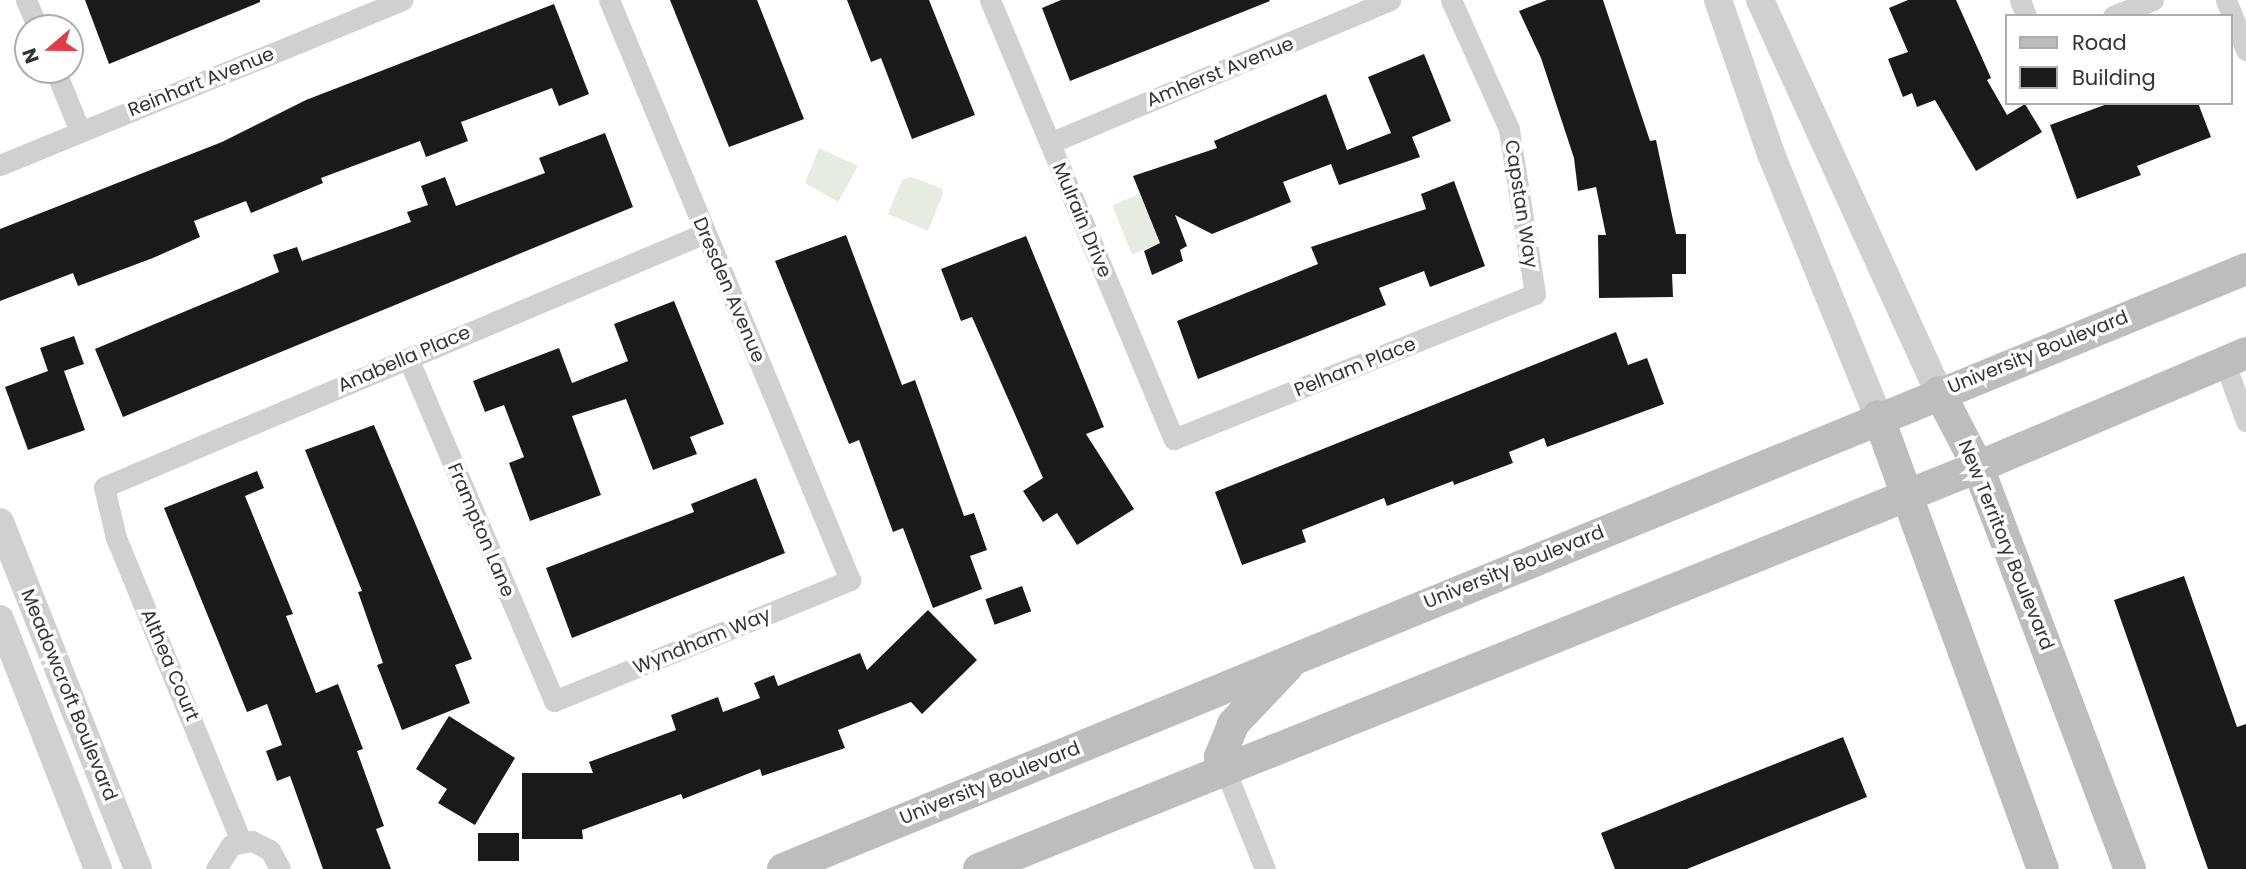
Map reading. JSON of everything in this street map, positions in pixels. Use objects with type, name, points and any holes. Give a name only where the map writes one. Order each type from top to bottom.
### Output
[{"type":"main road","name":"University Boulevard","points":[[783,869],[1878,416],[2246,269]]},
{"type":"main road","points":[[979,869],[1224,767],[1978,467],[2235,357]]},
{"type":"main road","name":"New Territory Boulevard","points":[[1939,392],[1978,467],[2130,869]]},
{"type":"main road","points":[[1878,416],[2043,869]]},
{"type":"main road","points":[[1224,767],[1220,757],[1233,724],[1297,656]]},
{"type":"street","name":"Reinhart Avenue","points":[[0,165],[402,0]]},
{"type":"street","name":"Dresden Avenue","points":[[609,0],[850,580]]},
{"type":"street","name":"Mulrain Drive","points":[[990,0],[1174,439]]},
{"type":"street","name":"Amherst Avenue","points":[[1050,143],[1390,0]]},
{"type":"street","name":"Capstan Way","points":[[1451,0],[1509,129],[1535,294]]},
{"type":"street","points":[[1718,0],[1771,153],[1878,416]]},
{"type":"street","name":"New Territory Boulevard","points":[[1760,0],[1939,392]]},
{"type":"street","points":[[2118,14],[2153,0]]},
{"type":"street","points":[[2232,15],[2246,50]]},
{"type":"street","points":[[61,84],[80,131]]},
{"type":"street","name":"Anabella Place","points":[[104,487],[705,233]]},
{"type":"street","name":"Pelham Place","points":[[1174,439],[1535,294]]},
{"type":"street","points":[[2235,357],[2246,421]]},
{"type":"street","name":"Frampton Lane","points":[[408,358],[554,701]]},
{"type":"street","name":"Althea Court","points":[[104,487],[116,538],[241,841]]},
{"type":"street","name":"Meadowcroft Boulevard","points":[[0,522],[138,869]]},
{"type":"street","name":"Wyndham Way","points":[[554,701],[850,580]]},
{"type":"street","name":"Meadowcroft Boulevard","points":[[0,619],[98,869]]},
{"type":"street","points":[[1224,767],[1265,869]]},
{"type":"street","points":[[216,869],[223,852],[241,841],[262,844],[280,869]]},
{"type":"shaded area","points":[[819,148],[858,166],[838,202],[805,183]]},
{"type":"shaded area","points":[[911,177],[941,188],[943,194],[928,231],[888,214],[902,180]]},
{"type":"shaded area","points":[[1140,194],[1160,243],[1132,254],[1112,205]]},
{"type":"building","points":[[85,0],[260,0],[260,2],[109,64]]},
{"type":"building","points":[[670,0],[757,0],[804,119],[729,147]]},
{"type":"building","points":[[847,0],[929,0],[975,115],[912,139],[881,58],[871,62]]},
{"type":"building","points":[[1061,0],[1270,1],[1070,81],[1042,8]]},
{"type":"building","points":[[1547,0],[1603,0],[1650,141],[1656,140],[1676,234],[1686,234],[1686,274],[1672,274],[1673,297],[1599,298],[1598,235],[1606,235],[1596,187],[1578,191],[1574,158],[1541,58],[1519,11]]},
{"type":"building","points":[[1908,0],[1956,0],[1991,78],[1987,80],[2007,115],[2026,105],[2042,132],[1976,171],[1935,100],[1917,107],[1912,93],[1903,97],[1888,59],[1908,52],[1889,8]]},
{"type":"building","points":[[554,4],[589,94],[559,106],[552,88],[461,122],[468,141],[426,157],[420,141],[321,178],[323,183],[251,213],[246,201],[194,221],[200,237],[153,258],[78,286],[73,273],[0,301],[0,229],[222,142],[306,100]]},
{"type":"building","points":[[1424,54],[1451,121],[1412,137],[1420,157],[1339,185],[1331,164],[1283,182],[1291,202],[1212,234],[1175,215],[1187,246],[1180,250],[1183,261],[1152,275],[1144,251],[1160,243],[1133,176],[1217,148],[1214,141],[1326,94],[1347,150],[1391,133],[1368,77]]},
{"type":"building","points":[[2105,105],[2199,105],[2211,137],[2137,166],[2141,175],[2077,199],[2050,125]]},
{"type":"building","points":[[605,133],[633,207],[123,417],[95,349],[279,272],[273,255],[297,247],[302,261],[411,222],[407,212],[428,205],[421,186],[445,177],[456,206],[545,173],[539,158]]},
{"type":"building","points":[[1454,181],[1485,266],[1430,287],[1424,271],[1379,288],[1386,305],[1198,379],[1177,321],[1318,264],[1311,247],[1426,209],[1421,194]]},
{"type":"building","points":[[846,235],[902,385],[915,380],[964,516],[974,513],[987,550],[970,556],[982,589],[933,608],[903,528],[893,532],[859,440],[849,444],[775,261]]},
{"type":"building","points":[[1026,236],[1104,427],[1086,434],[1134,509],[1077,545],[1057,513],[1043,522],[1023,491],[1043,478],[972,317],[961,321],[941,269]]},
{"type":"building","points":[[674,301],[724,424],[690,437],[697,454],[653,470],[626,399],[572,416],[601,495],[530,521],[509,463],[524,457],[504,405],[485,412],[473,381],[559,348],[572,383],[628,361],[614,324]]},
{"type":"building","points":[[1616,332],[1628,365],[1647,358],[1664,404],[1547,447],[1544,438],[1509,452],[1513,463],[1454,485],[1453,481],[1387,506],[1384,498],[1302,530],[1306,542],[1242,565],[1215,492]]},
{"type":"building","points":[[74,336],[84,364],[64,371],[85,430],[28,450],[5,387],[48,371],[40,348]]},
{"type":"building","points":[[374,425],[472,659],[455,665],[470,703],[402,730],[377,665],[383,663],[358,592],[362,591],[305,450]]},
{"type":"building","points":[[257,471],[264,488],[245,496],[293,614],[286,616],[316,693],[338,684],[363,749],[357,751],[384,826],[376,829],[391,869],[323,869],[290,776],[277,781],[266,751],[282,745],[267,704],[247,712],[164,508]]},
{"type":"building","points":[[756,478],[785,553],[572,638],[546,568],[694,512],[691,504]]},
{"type":"building","points":[[2184,576],[2237,727],[2246,724],[2246,869],[2208,869],[2114,600]]},
{"type":"building","points":[[1022,586],[1031,611],[995,625],[985,599]]},
{"type":"building","points":[[928,610],[977,660],[922,714],[911,702],[838,730],[845,748],[762,776],[760,769],[683,799],[681,794],[582,830],[583,839],[522,839],[522,773],[593,773],[589,762],[676,730],[671,715],[718,697],[723,712],[760,698],[754,683],[774,675],[778,686],[860,653],[867,670]]},
{"type":"building","points":[[449,716],[515,758],[475,825],[438,803],[447,789],[416,769]]},
{"type":"building","points":[[1843,737],[1867,797],[1687,869],[1615,869],[1601,833]]},
{"type":"building","points":[[478,833],[519,833],[519,861],[478,861]]}]
